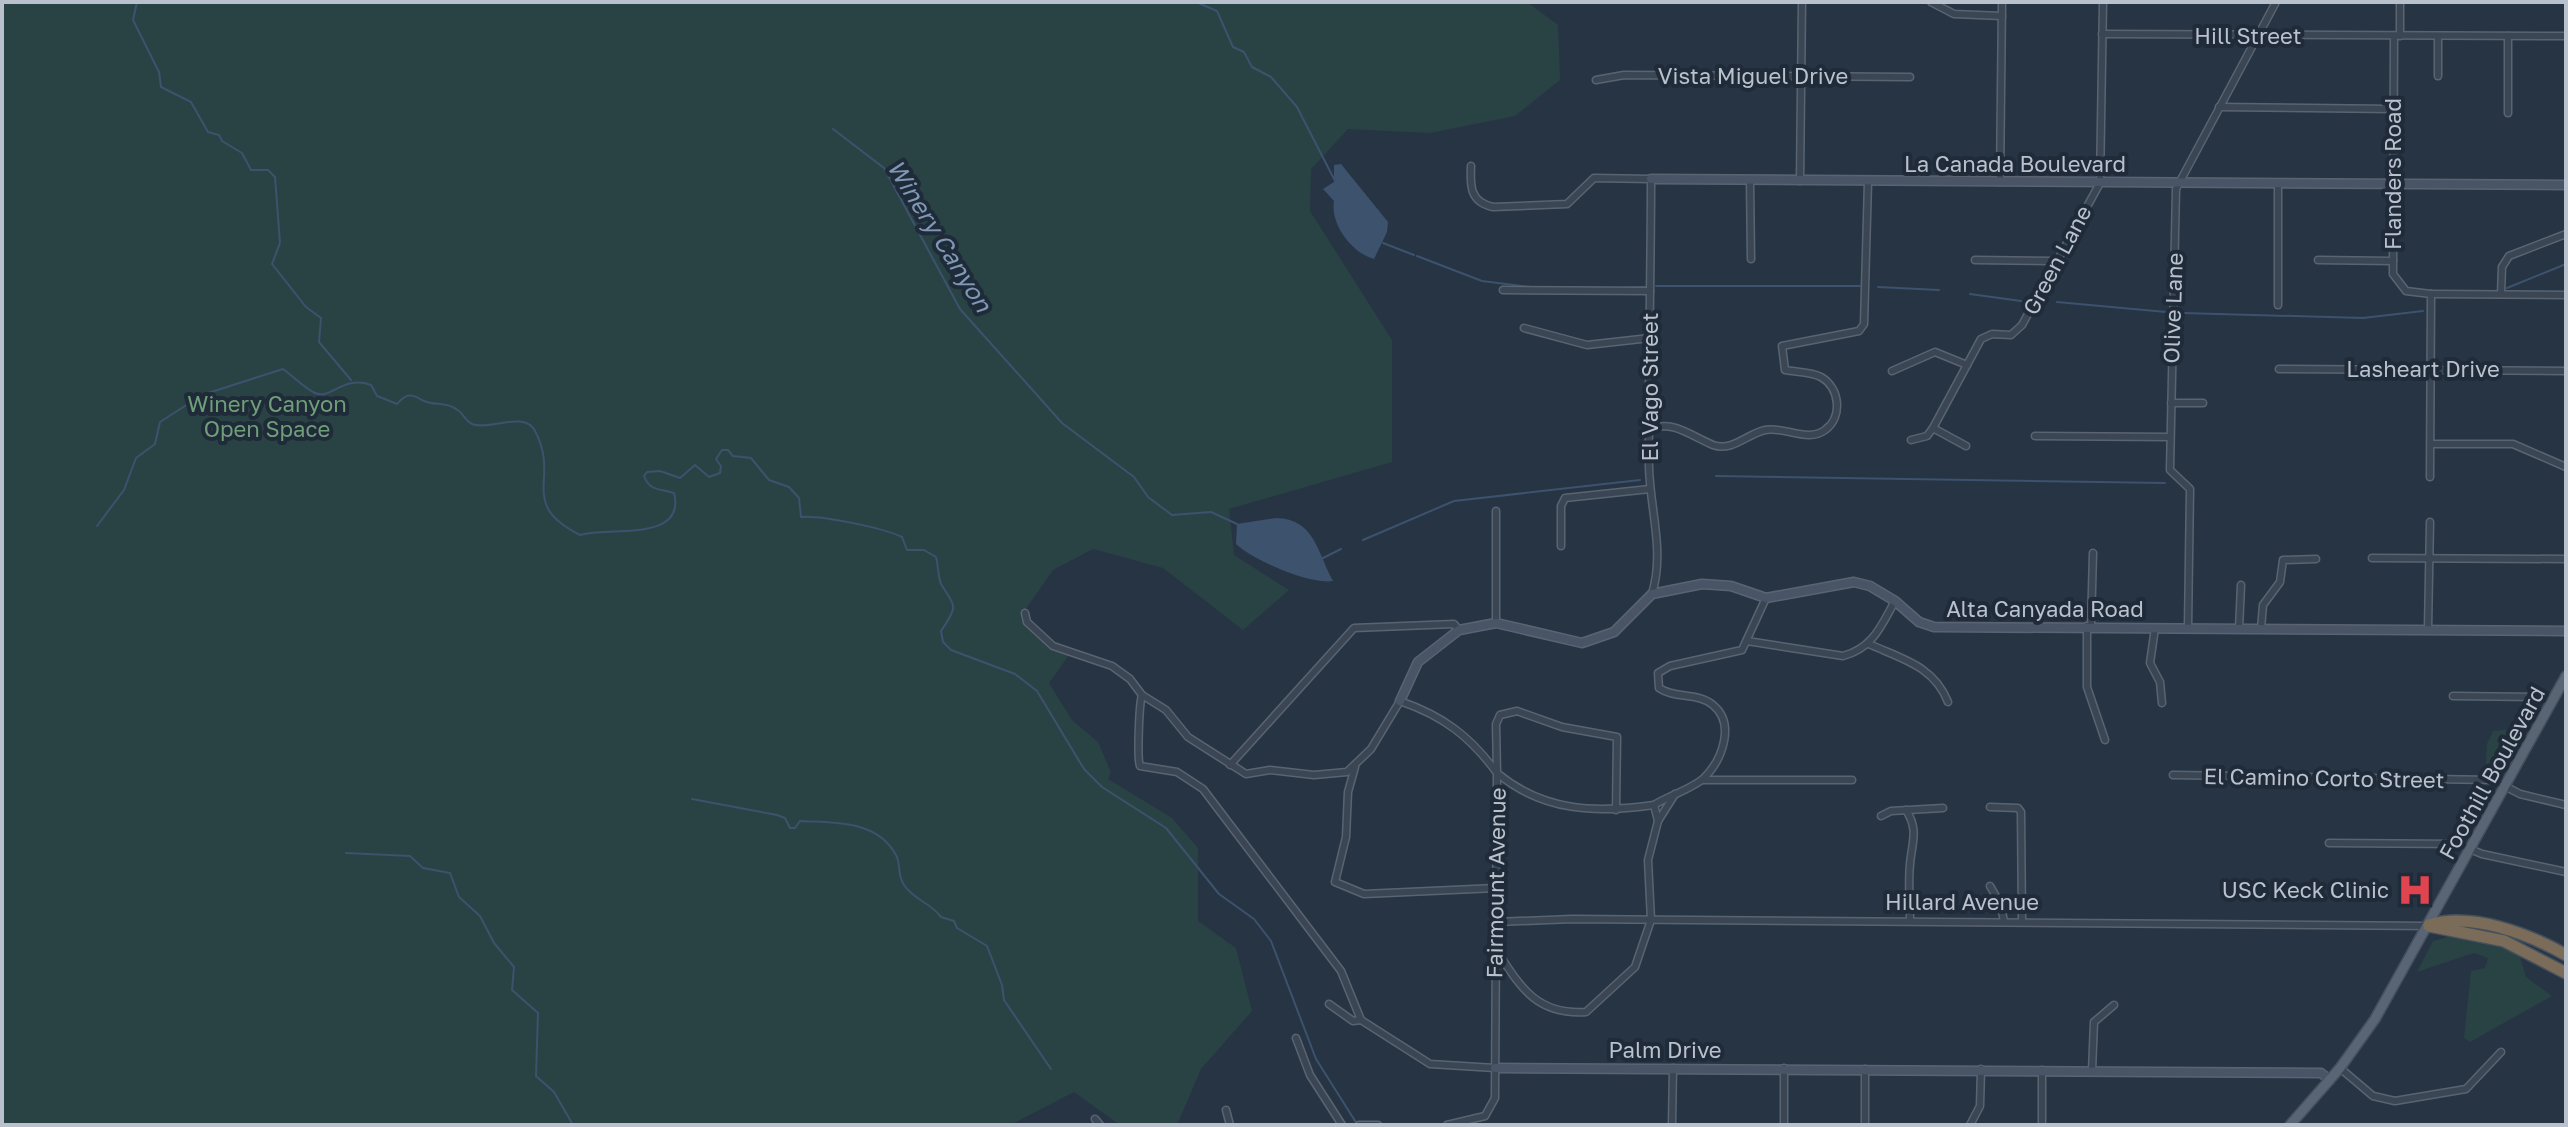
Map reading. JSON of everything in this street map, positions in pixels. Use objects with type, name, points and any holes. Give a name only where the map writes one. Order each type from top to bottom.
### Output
[{"type":"highway","name":"Hillard Avenue","points":[[2429,926],[2443,921],[2503,929],[2566,955]]},
{"type":"highway","name":"Hillard Avenue","points":[[2429,926],[2504,941],[2566,973]]},
{"type":"main road","name":"Foothill Boulevard","points":[[2290,1125],[2340,1068],[2375,1019],[2566,676]]},
{"type":"street","points":[[1800,181],[1802,2]]},
{"type":"street","points":[[1931,2],[1954,14],[2002,16]]},
{"type":"street","points":[[2000,182],[2002,2]]},
{"type":"street","name":"Green Lane","points":[[1933,428],[1984,337],[2017,332],[2100,183],[2103,2]]},
{"type":"street","name":"Olive Lane","points":[[2188,628],[2190,489],[2170,473],[2178,183],[2276,2]]},
{"type":"street","name":"Flanders Road","points":[[2400,2],[2394,109],[2393,274],[2400,286],[2414,294],[2431,294]]},
{"type":"street","name":"Hill Street","points":[[2102,34],[2566,36]]},
{"type":"street","points":[[2508,36],[2508,113]]},
{"type":"street","points":[[2438,37],[2438,76]]},
{"type":"street","name":"Vista Miguel Drive","points":[[1596,80],[1624,75],[1910,77]]},
{"type":"street","points":[[2219,107],[2394,109]]},
{"type":"street","name":"La Canada Boulevard","points":[[1471,166],[1471,185],[1477,200],[1493,207],[1553,206],[1571,202],[1594,178],[2566,185]]},
{"type":"street","name":"El Vago Street","points":[[1651,179],[1650,489],[1659,543],[1658,574],[1652,594]]},
{"type":"street","points":[[1750,181],[1751,259]]},
{"type":"street","points":[[1650,430],[1668,425],[1718,447],[1742,442],[1765,430],[1815,435],[1827,429],[1836,415],[1837,401],[1831,386],[1820,376],[1785,370],[1782,346],[1859,331],[1864,324],[1868,182]]},
{"type":"street","points":[[2278,183],[2278,305]]},
{"type":"street","points":[[2501,294],[2502,267],[2509,256],[2566,234]]},
{"type":"street","points":[[1975,260],[2054,261]]},
{"type":"street","points":[[2318,260],[2393,261]]},
{"type":"street","points":[[1503,290],[1650,291]]},
{"type":"street","points":[[2430,477],[2431,294],[2566,295]]},
{"type":"street","points":[[1524,328],[1587,345],[1650,338]]},
{"type":"street","points":[[1892,371],[1935,352],[1967,365]]},
{"type":"street","name":"Lasheart Drive","points":[[2279,369],[2566,371]]},
{"type":"street","points":[[2171,403],[2203,403]]},
{"type":"street","points":[[1911,440],[1927,436],[1933,428],[1966,446]]},
{"type":"street","points":[[2035,436],[2170,437]]},
{"type":"street","points":[[2431,444],[2513,444],[2566,467]]},
{"type":"street","points":[[1561,546],[1561,506],[1565,498],[1650,489]]},
{"type":"street","points":[[1496,511],[1496,623]]},
{"type":"street","points":[[2428,629],[2430,522]]},
{"type":"street","points":[[2093,553],[2087,687],[2105,740]]},
{"type":"street","points":[[2372,558],[2566,559]]},
{"type":"street","points":[[2261,629],[2263,605],[2280,582],[2283,560],[2316,559]]},
{"type":"street","name":"Alta Canyada Road","points":[[1652,594],[1702,584],[1731,586],[1766,598],[1854,582],[1870,586],[1895,601],[1919,622],[1934,627],[2566,631]]},
{"type":"street","points":[[2239,629],[2241,585]]},
{"type":"street","points":[[1496,888],[1364,894],[1335,882],[1346,837],[1348,792],[1355,767],[1385,730],[1418,662],[1459,630],[1496,623],[1582,643],[1614,632],[1652,594]]},
{"type":"street","points":[[1702,780],[1722,752],[1725,721],[1714,706],[1703,700],[1662,691],[1657,684],[1658,673],[1670,666],[1738,652],[1747,641],[1766,598]]},
{"type":"street","points":[[1747,641],[1843,656],[1869,644],[1895,601]]},
{"type":"street","points":[[1025,613],[1027,622],[1053,646],[1112,666],[1130,679],[1142,695],[1166,710],[1188,737],[1230,765],[1252,774],[1270,770],[1335,773],[1355,767]]},
{"type":"street","points":[[1230,765],[1354,628],[1437,623],[1454,624],[1459,630]]},
{"type":"street","points":[[2155,628],[2150,663],[2160,682],[2162,703]]},
{"type":"street","points":[[1869,644],[1928,670],[1941,684],[1948,702]]},
{"type":"street","points":[[1142,695],[1138,710],[1142,739],[1138,753],[1140,766],[1177,772],[1203,789],[1341,971],[1361,1020]]},
{"type":"street","points":[[2453,696],[2537,697],[2552,702]]},
{"type":"street","name":"Fairmount Avenue","points":[[1400,701],[1453,724],[1468,737],[1497,773],[1495,1098],[1485,1116],[1447,1125]]},
{"type":"street","points":[[1616,810],[1617,737],[1562,727],[1510,712],[1500,715],[1496,724],[1497,773],[1537,798],[1560,806],[1616,810],[1654,805],[1702,780],[1852,780]]},
{"type":"street","name":"El Camino Corto Street","points":[[2173,775],[2493,780],[2520,794],[2566,805]]},
{"type":"street","points":[[1495,947],[1525,992],[1557,1011],[1586,1012],[1635,967],[1651,920],[1648,860],[1658,821],[1677,791]]},
{"type":"street","points":[[1654,805],[1658,821]]},
{"type":"street","points":[[1990,807],[2018,808],[2021,812],[2022,922]]},
{"type":"street","points":[[1881,816],[1906,810],[1943,808]]},
{"type":"street","points":[[1906,810],[1916,835],[1910,863],[1910,921]]},
{"type":"street","points":[[2329,843],[2458,844],[2566,872]]},
{"type":"street","points":[[1990,886],[2001,905],[2004,922]]},
{"type":"street","name":"Hillard Avenue","points":[[1496,922],[1910,921],[2429,926]]},
{"type":"street","name":"Palm Drive","points":[[1329,1004],[1353,1021],[1361,1020],[1430,1064],[1495,1068],[2321,1073],[2330,1080]]},
{"type":"street","points":[[2092,1071],[2094,1022],[2114,1005]]},
{"type":"street","points":[[1296,1038],[1313,1080],[1342,1125]]},
{"type":"street","points":[[2340,1068],[2373,1096],[2395,1101],[2466,1089],[2501,1052]]},
{"type":"street","points":[[1672,1125],[1673,1068]]},
{"type":"street","points":[[1784,1068],[1784,1125]]},
{"type":"street","points":[[1865,1069],[1865,1125]]},
{"type":"street","points":[[1970,1125],[1980,1106],[1981,1069]]},
{"type":"street","points":[[2042,1070],[2042,1125]]},
{"type":"street","points":[[1226,1110],[1230,1125]]},
{"type":"street","points":[[1359,1125],[1378,1125]]},
{"type":"green space","name":"Winery Canyon Open Space","points":[[2,2],[1527,2],[1558,25],[1560,80],[1515,116],[1430,133],[1348,129],[1311,169],[1310,211],[1392,340],[1392,462],[1229,509],[1234,555],[1289,590],[1243,630],[1163,568],[1093,549],[1053,570],[1023,613],[1025,619],[1069,655],[1049,683],[1072,720],[1098,742],[1111,772],[1108,779],[1172,818],[1198,848],[1198,921],[1236,948],[1252,1011],[1201,1069],[1177,1125],[1120,1125],[1074,1092],[1010,1125],[2,1125]]},
{"type":"green space","points":[[2526,728],[2501,774],[2485,776],[2487,744],[2493,731]]},
{"type":"green space","points":[[2452,936],[2487,942],[2519,953],[2526,977],[2552,996],[2470,1042],[2464,1038],[2471,971],[2485,968],[2488,958],[2474,953],[2417,972],[2433,941]]},
{"type":"water","points":[[1341,164],[1388,222],[1387,232],[1374,259],[1358,251],[1344,236],[1335,219],[1334,201],[1323,189],[1334,182],[1334,165]]},
{"type":"water","points":[[1276,518],[1299,524],[1307,531],[1333,581],[1310,579],[1282,570],[1236,544],[1237,524]]},
{"type":"waterway","points":[[137,2],[133,20],[159,72],[161,87],[191,102],[208,132],[219,135],[222,141],[242,153],[251,170],[268,170],[275,177],[280,243],[272,264],[306,307],[321,318],[319,342],[351,380]]},
{"type":"waterway","points":[[1196,2],[1217,11],[1233,47],[1244,52],[1252,67],[1271,77],[1297,107],[1334,179]]},
{"type":"waterway","name":"Winery Canyon","points":[[833,129],[884,168],[960,309],[1062,423],[1134,477],[1148,497],[1172,515],[1211,512],[1237,524]]},
{"type":"waterway","points":[[1383,243],[1414,255]]},
{"type":"waterway","points":[[1417,256],[1482,281],[1531,287]]},
{"type":"waterway","points":[[2507,288],[2566,264]]},
{"type":"waterway","points":[[1656,286],[1860,286]]},
{"type":"waterway","points":[[1617,288],[1646,287]]},
{"type":"waterway","points":[[1878,287],[1939,290]]},
{"type":"waterway","points":[[1970,294],[2021,301]]},
{"type":"waterway","points":[[2057,302],[2166,312]]},
{"type":"waterway","points":[[2183,313],[2363,318],[2423,311]]},
{"type":"waterway","points":[[97,526],[124,490],[136,458],[155,444],[160,422],[202,395],[283,369],[315,393],[327,393],[345,385],[361,383],[371,385],[377,396],[397,404],[404,397],[411,396],[450,406],[472,424],[515,421],[530,425],[542,448],[545,501],[550,512],[561,523],[580,535],[640,530],[668,520],[675,509],[674,493],[649,484],[644,476],[647,472],[660,471],[680,478],[695,465],[709,477],[720,473],[721,466],[716,459],[722,450],[728,450],[733,456],[751,458],[769,480],[789,487],[799,498],[801,517],[837,520],[881,530],[902,537],[907,550],[924,550],[936,557],[940,581],[953,606],[951,616],[941,631],[943,642],[951,650],[1015,674],[1037,691],[1084,769],[1102,787],[1166,828],[1219,894],[1254,919],[1271,941],[1316,1059],[1357,1124]]},
{"type":"waterway","points":[[1716,476],[2165,483]]},
{"type":"waterway","points":[[1363,540],[1454,501],[1640,480]]},
{"type":"waterway","points":[[1321,559],[1341,549]]},
{"type":"waterway","points":[[692,799],[777,815],[785,818],[790,828],[795,828],[800,821],[828,822],[867,829],[878,835],[896,855],[900,877],[908,890],[941,917],[954,921],[957,928],[987,946],[1002,985],[1004,1000],[1051,1069]]},
{"type":"waterway","points":[[346,853],[410,856],[423,868],[450,873],[459,897],[480,916],[494,943],[514,967],[512,990],[538,1013],[536,1076],[554,1092],[573,1125]]},
{"type":"place","name":"USC Keck Clinic","points":[[2415,890]]}]
